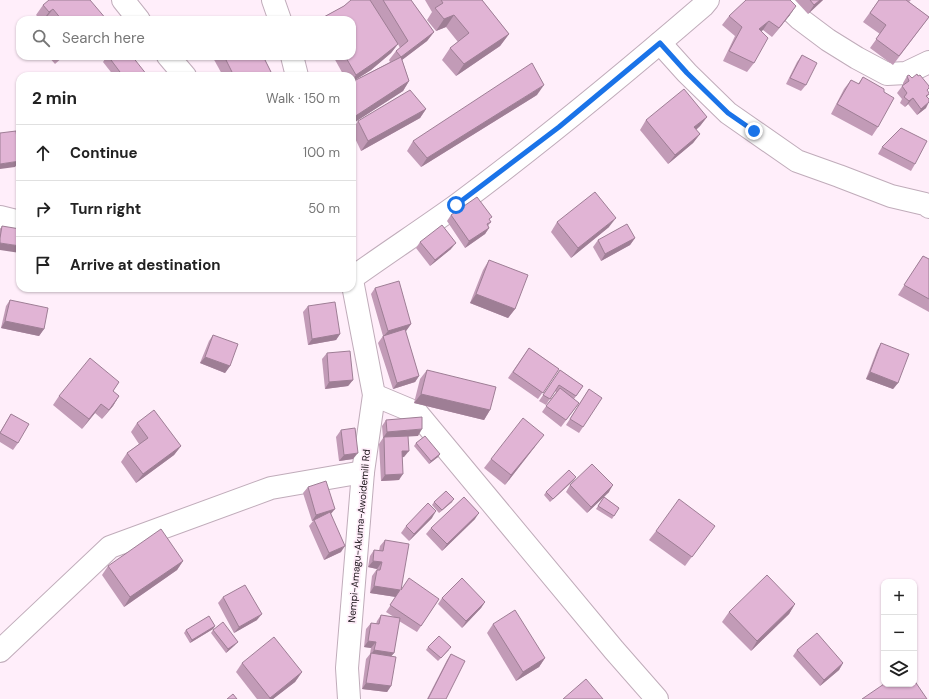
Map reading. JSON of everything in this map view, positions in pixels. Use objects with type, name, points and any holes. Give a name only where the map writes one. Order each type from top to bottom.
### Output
[{"type":"street","points":[[123,0],[136,16]]},
{"type":"street","points":[[273,0],[279,16]]},
{"type":"street","points":[[356,276],[468,196],[559,127],[660,43],[708,0]]},
{"type":"street","points":[[780,0],[800,19],[828,40],[856,58],[887,74],[906,73],[929,62]]},
{"type":"street","points":[[660,43],[687,73],[728,113],[798,161],[891,196],[925,204],[929,207]]},
{"type":"street","points":[[171,60],[182,72]]},
{"type":"street","points":[[293,60],[296,72]]},
{"type":"street","points":[[0,217],[16,221]]},
{"type":"street","name":"Nempi-Amagu-Akuma-Awoidemili Rd","points":[[348,699],[347,668],[363,472],[374,395],[354,292]]},
{"type":"street","points":[[374,395],[417,413],[604,638],[657,699]]},
{"type":"street","points":[[0,651],[110,547],[271,488],[363,472]]},
{"type":"building","points":[[49,0],[90,0],[104,16],[59,16],[53,9],[49,12],[43,5]]},
{"type":"building","points":[[351,0],[370,0],[398,44],[356,75],[356,72],[354,72],[347,60],[356,60],[356,16],[326,16],[344,6]]},
{"type":"building","points":[[383,0],[411,0],[434,32],[401,57],[396,51],[408,41]]},
{"type":"building","points":[[441,0],[482,0],[509,34],[464,64],[450,48],[469,33],[454,15],[444,19],[435,8],[443,3]]},
{"type":"building","points":[[746,0],[790,0],[796,6],[779,28],[769,21],[759,29],[768,38],[754,63],[729,51],[742,27],[729,16]]},
{"type":"building","points":[[810,0],[820,0],[814,5]]},
{"type":"building","points":[[879,0],[906,0],[929,17],[899,56],[876,39],[886,25],[870,13]]},
{"type":"building","points":[[802,55],[817,63],[806,85],[790,78]]},
{"type":"building","points":[[401,57],[409,81],[356,116],[356,80]]},
{"type":"building","points":[[111,60],[135,60],[145,72],[120,72]]},
{"type":"building","points":[[226,60],[265,60],[271,72],[232,72]]},
{"type":"building","points":[[532,63],[544,85],[427,158],[413,141]]},
{"type":"building","points":[[917,74],[918,76],[920,75],[929,86],[927,90],[929,94],[926,96],[929,99],[929,102],[921,109],[913,98],[909,101],[904,97],[907,93],[902,86],[909,81],[907,76],[909,75],[912,78]]},
{"type":"building","points":[[863,77],[884,89],[884,92],[894,98],[878,127],[837,104],[851,80],[859,84]]},
{"type":"building","points":[[684,89],[707,117],[694,127],[700,134],[675,155],[646,120]]},
{"type":"building","points":[[410,90],[426,109],[368,141],[358,121]]},
{"type":"building","points":[[901,128],[927,141],[915,164],[882,147]]},
{"type":"building","points":[[16,131],[16,162],[0,164],[0,133]]},
{"type":"building","points":[[595,192],[616,218],[578,248],[557,222]]},
{"type":"building","points":[[477,197],[492,217],[489,219],[491,222],[487,224],[489,228],[469,241],[451,215]]},
{"type":"building","points":[[627,224],[635,238],[605,254],[598,240]]},
{"type":"building","points":[[442,225],[456,243],[435,260],[420,242]]},
{"type":"building","points":[[2,226],[16,228],[16,245],[0,243]]},
{"type":"building","points":[[923,256],[929,259],[929,299],[904,285]]},
{"type":"building","points":[[489,260],[528,275],[515,309],[476,294]]},
{"type":"building","points":[[399,281],[411,324],[388,331],[375,288]]},
{"type":"building","points":[[10,300],[48,308],[44,329],[5,321]]},
{"type":"building","points":[[335,302],[340,334],[312,339],[308,306]]},
{"type":"building","points":[[405,329],[419,376],[397,383],[383,336]]},
{"type":"building","points":[[213,335],[238,344],[230,366],[205,357]]},
{"type":"building","points":[[881,343],[909,354],[898,383],[870,372]]},
{"type":"building","points":[[529,348],[559,369],[543,393],[513,372]]},
{"type":"building","points":[[350,351],[353,380],[329,382],[327,353]]},
{"type":"building","points":[[90,358],[119,382],[113,391],[119,396],[109,410],[101,404],[89,419],[59,396]]},
{"type":"building","points":[[427,370],[496,387],[490,410],[421,394]]},
{"type":"building","points":[[560,370],[583,386],[576,396],[559,385],[550,399],[543,395]]},
{"type":"building","points":[[560,388],[579,403],[566,420],[546,406]]},
{"type":"building","points":[[589,389],[602,398],[583,427],[570,419]]},
{"type":"building","points":[[154,410],[181,446],[143,474],[127,453],[148,438],[137,423]]},
{"type":"building","points":[[11,414],[29,424],[18,443],[0,433]]},
{"type":"building","points":[[422,417],[422,429],[387,432],[386,420]]},
{"type":"building","points":[[523,418],[544,435],[511,475],[491,459]]},
{"type":"building","points":[[355,428],[358,453],[344,455],[341,430]]},
{"type":"building","points":[[408,436],[409,451],[402,451],[403,474],[385,475],[384,437]]},
{"type":"building","points":[[425,436],[440,454],[431,461],[416,443]]},
{"type":"building","points":[[592,464],[613,485],[591,507],[570,485]]},
{"type":"building","points":[[569,470],[576,477],[553,499],[546,492]]},
{"type":"building","points":[[326,481],[335,509],[316,515],[308,487]]},
{"type":"building","points":[[446,491],[454,499],[442,510],[434,502]]},
{"type":"building","points":[[464,497],[479,513],[447,544],[431,528]]},
{"type":"building","points":[[604,497],[619,508],[614,516],[598,506]]},
{"type":"building","points":[[679,499],[715,526],[692,557],[656,531]]},
{"type":"building","points":[[428,503],[436,511],[414,534],[406,526]]},
{"type":"building","points":[[330,512],[345,546],[329,553],[314,520]]},
{"type":"building","points":[[161,529],[183,561],[130,597],[108,566]]},
{"type":"building","points":[[385,540],[409,544],[401,590],[409,578],[439,599],[421,626],[390,605],[400,590],[374,586],[377,570],[380,570],[382,562],[373,561],[374,550],[383,551]]},
{"type":"building","points":[[767,575],[795,604],[757,641],[729,612]]},
{"type":"building","points":[[462,578],[485,602],[466,621],[442,598]]},
{"type":"building","points":[[245,585],[262,614],[239,627],[223,597]]},
{"type":"building","points":[[515,610],[545,658],[523,672],[493,624]]},
{"type":"building","points":[[381,615],[400,618],[394,653],[374,650],[376,642],[368,641],[371,623],[379,624]]},
{"type":"building","points":[[209,616],[215,626],[192,640],[186,630]]},
{"type":"building","points":[[223,622],[238,642],[228,649],[213,630]]},
{"type":"building","points":[[817,633],[843,663],[824,680],[797,650]]},
{"type":"building","points":[[439,636],[451,647],[441,658],[428,647]]},
{"type":"building","points":[[274,637],[302,672],[270,698],[242,663]]},
{"type":"building","points":[[371,653],[396,657],[391,686],[366,683]]},
{"type":"building","points":[[451,654],[465,661],[446,699],[428,699]]},
{"type":"building","points":[[586,679],[603,699],[563,699]]},
{"type":"building","points":[[917,684],[927,699],[862,699],[881,686],[917,687]]},
{"type":"building","points":[[233,694],[237,699],[227,699]]},
{"type":"route","points":[[456,205],[559,127],[660,43],[687,73],[728,113],[754,131]]}]
